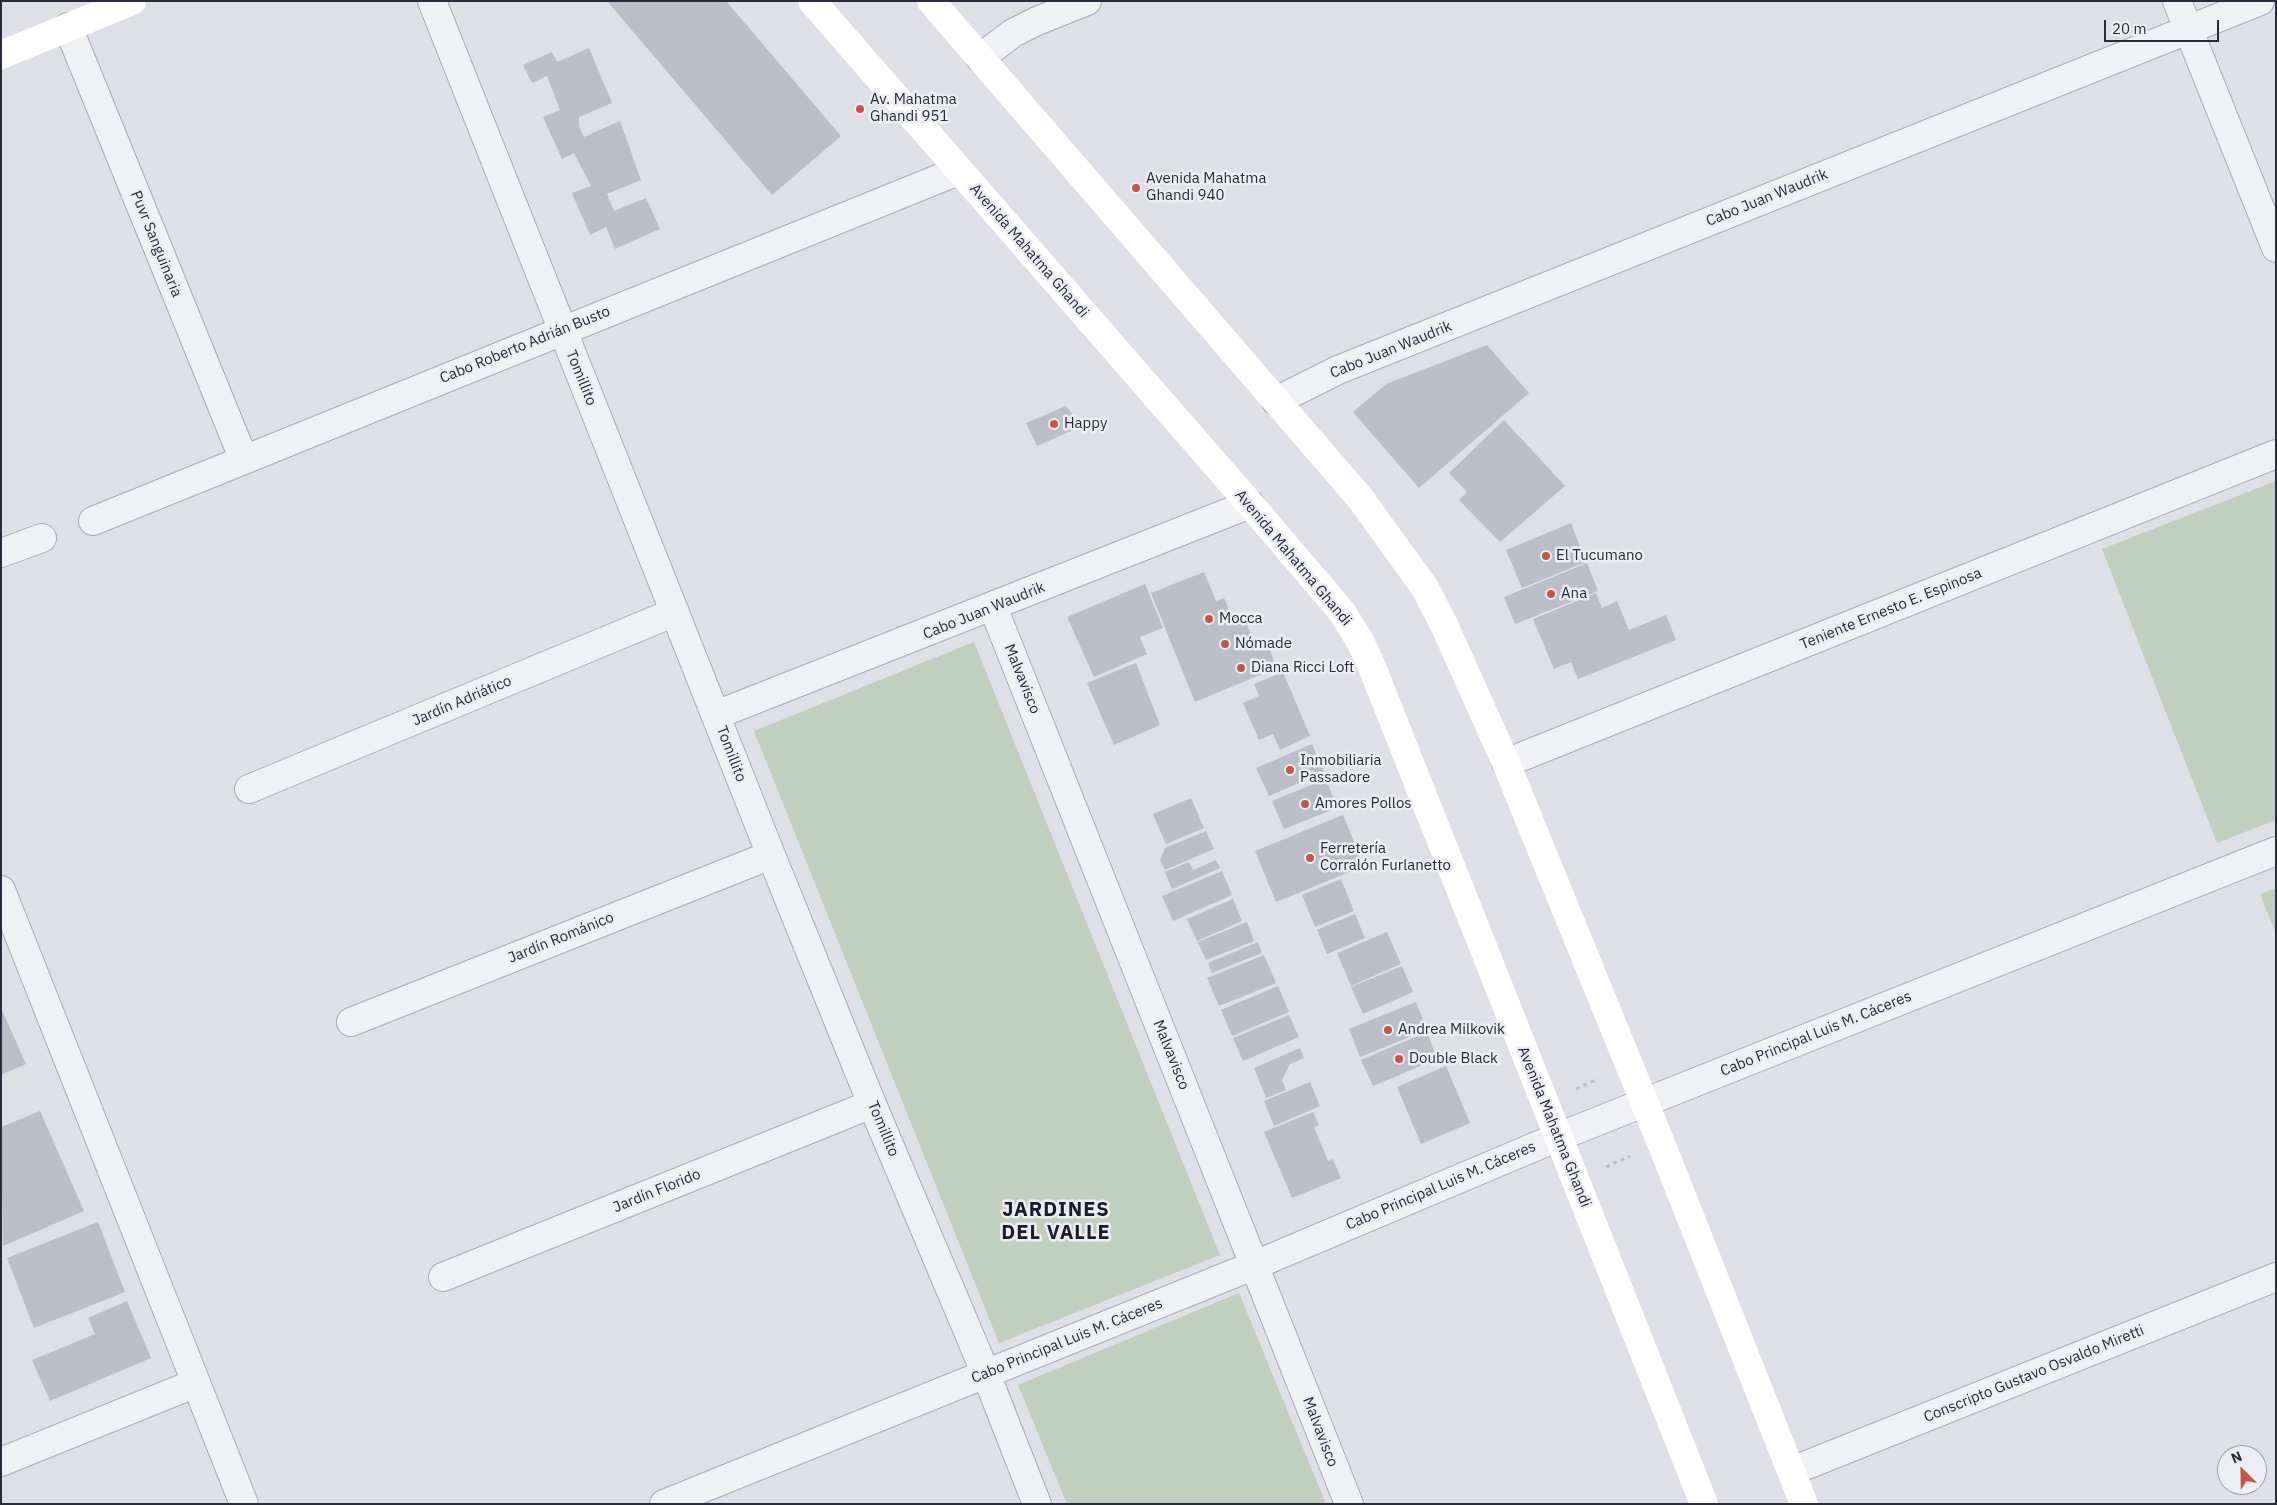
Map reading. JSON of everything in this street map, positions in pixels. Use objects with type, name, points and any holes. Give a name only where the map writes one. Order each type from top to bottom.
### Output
[{"type":"main road","points":[[1,55],[132,1]]},
{"type":"main road","name":"Avenida Mahatma Ghandi","points":[[812,1],[958,171],[1250,504],[1342,612],[1360,641],[1370,662],[1704,1504]]},
{"type":"main road","points":[[931,1],[1360,498],[1425,588],[1445,627],[1506,763],[1661,1143],[1804,1504]]},
{"type":"street","name":"Tomillito","points":[[432,1],[771,855],[872,1104],[986,1374],[1037,1504]]},
{"type":"street","points":[[980,58],[1013,33],[1087,1]]},
{"type":"street","points":[[2177,1],[2276,248]]},
{"type":"street","name":"Cabo Juan Waudrik","points":[[1276,401],[1338,370],[2260,1]]},
{"type":"street","name":"Puvr Sanguinaria","points":[[68,28],[244,460]]},
{"type":"street","name":"Cabo Roberto Adrián Busto","points":[[93,521],[958,171]]},
{"type":"street","name":"Teniente Ernesto E. Espinosa","points":[[1506,763],[2276,454]]},
{"type":"street","name":"Cabo Juan Waudrik","points":[[716,715],[1250,504]]},
{"type":"street","points":[[1,553],[42,538]]},
{"type":"street","name":"Malvavisco","points":[[993,607],[1348,1504]]},
{"type":"street","name":"Jardín Adriático","points":[[249,789],[675,612]]},
{"type":"street","name":"Cabo Principal Luis M. Cáceres","points":[[664,1504],[1255,1265],[1644,1102],[2276,851]]},
{"type":"street","name":"Jardín Románico","points":[[351,1022],[771,855]]},
{"type":"street","points":[[1,890],[244,1504]]},
{"type":"street","name":"Jardín Florido","points":[[443,1277],[872,1104]]},
{"type":"street","name":"Conscripto Gustavo Osvaldo Miretti","points":[[1792,1471],[2276,1277]]},
{"type":"street","points":[[1,1462],[196,1384]]},
{"type":"path","points":[[1543,1102],[1630,1066]]},
{"type":"path","points":[[1575,1180],[1661,1143]]},
{"type":"green space","points":[[2276,481],[2276,820],[2217,843],[2102,549]]},
{"type":"green space","points":[[974,642],[1220,1255],[999,1343],[754,731]]},
{"type":"green space","points":[[2276,888],[2276,934],[2260,894]]},
{"type":"green space","points":[[1239,1293],[1326,1504],[1067,1504],[1018,1385]]},
{"type":"building","points":[[607,1],[726,1],[841,136],[772,195]]},
{"type":"building","points":[[589,48],[612,103],[579,117],[579,126],[584,137],[620,121],[641,180],[607,194],[614,211],[646,198],[660,229],[615,249],[606,227],[590,235],[572,193],[591,186],[574,153],[562,159],[543,117],[560,110],[547,76],[532,83],[523,65],[552,52],[557,62]]},
{"type":"building","points":[[1487,345],[1529,393],[1419,488],[1353,412],[1386,384]]},
{"type":"building","name":"Happy","points":[[1066,406],[1082,426],[1037,446],[1026,423]]},
{"type":"building","points":[[1504,420],[1565,486],[1500,542],[1459,500],[1467,492],[1449,473]]},
{"type":"building","name":"El Tucumano","points":[[1571,523],[1586,562],[1522,588],[1506,550]]},
{"type":"building","name":"Ana","points":[[1587,563],[1598,591],[1515,624],[1504,597]]},
{"type":"building","points":[[1204,572],[1216,601],[1224,598],[1235,624],[1245,620],[1256,646],[1266,641],[1277,668],[1195,702],[1151,593]]},
{"type":"building","points":[[1145,584],[1163,628],[1140,637],[1147,654],[1094,677],[1067,617]]},
{"type":"building","points":[[1596,593],[1602,608],[1617,601],[1629,630],[1666,615],[1676,640],[1578,679],[1571,662],[1554,669],[1533,619]]},
{"type":"building","points":[[1136,663],[1160,725],[1114,745],[1087,683]]},
{"type":"building","points":[[1283,672],[1310,736],[1280,750],[1273,734],[1259,740],[1243,703],[1259,696],[1254,684]]},
{"type":"building","name":"Inmobiliaria Passadore","points":[[1312,744],[1324,772],[1269,796],[1256,768]]},
{"type":"building","name":"Amores Pollos","points":[[1326,779],[1337,808],[1284,829],[1272,801]]},
{"type":"building","points":[[1191,798],[1204,828],[1166,844],[1153,814]]},
{"type":"building","name":"Ferretería Corralón Furlanetto","points":[[1343,815],[1364,866],[1276,902],[1255,851]]},
{"type":"building","points":[[1206,831],[1214,849],[1165,870],[1160,860],[1165,848]]},
{"type":"building","points":[[1216,860],[1220,868],[1172,889],[1165,872],[1189,862],[1193,870]]},
{"type":"building","points":[[1222,871],[1232,895],[1173,921],[1162,896]]},
{"type":"building","points":[[1341,879],[1354,911],[1315,927],[1302,895]]},
{"type":"building","points":[[1233,899],[1242,921],[1197,941],[1187,919]]},
{"type":"building","points":[[1355,914],[1365,938],[1327,954],[1317,930]]},
{"type":"building","points":[[1247,922],[1254,941],[1206,960],[1198,942]]},
{"type":"building","points":[[1387,932],[1401,964],[1351,986],[1337,953]]},
{"type":"building","points":[[1258,942],[1262,953],[1212,973],[1208,963]]},
{"type":"building","points":[[1264,955],[1276,983],[1219,1006],[1207,978]]},
{"type":"building","points":[[1402,966],[1413,992],[1363,1014],[1351,987]]},
{"type":"building","points":[[1278,986],[1289,1012],[1232,1036],[1221,1010]]},
{"type":"building","name":"Andrea Milkovik","points":[[1416,1002],[1427,1030],[1360,1057],[1349,1029]]},
{"type":"building","points":[[1,1008],[26,1064],[1,1075]]},
{"type":"building","points":[[1289,1015],[1299,1037],[1243,1061],[1233,1038]]},
{"type":"building","name":"Double Black","points":[[1427,1032],[1437,1059],[1373,1086],[1361,1060]]},
{"type":"building","points":[[1300,1048],[1304,1058],[1290,1064],[1282,1080],[1286,1090],[1266,1098],[1254,1068]]},
{"type":"building","points":[[1446,1066],[1470,1123],[1421,1144],[1397,1087]]},
{"type":"building","points":[[1310,1082],[1320,1106],[1274,1126],[1264,1101]]},
{"type":"building","points":[[40,1111],[84,1211],[3,1246],[1,1127]]},
{"type":"building","points":[[1313,1112],[1319,1125],[1314,1127],[1328,1161],[1333,1159],[1341,1178],[1292,1198],[1264,1132]]},
{"type":"building","points":[[98,1222],[125,1292],[34,1328],[7,1258]]},
{"type":"building","points":[[127,1301],[151,1358],[50,1401],[32,1360],[95,1334],[88,1318]]},
{"type":"place","name":"Av. Mahatma Ghandi 951","points":[[860,109]]},
{"type":"place","name":"Avenida Mahatma Ghandi 940","points":[[1136,188]]},
{"type":"place","name":"Happy","points":[[1054,424]]},
{"type":"place","name":"El Tucumano","points":[[1546,556]]},
{"type":"place","name":"Ana","points":[[1551,594]]},
{"type":"place","name":"Mocca","points":[[1209,619]]},
{"type":"place","name":"Nómade","points":[[1225,644]]},
{"type":"place","name":"Diana Ricci Loft","points":[[1241,668]]},
{"type":"place","name":"Inmobiliaria Passadore","points":[[1290,770]]},
{"type":"place","name":"Amores Pollos","points":[[1305,804]]},
{"type":"place","name":"Ferretería Corralón Furlanetto","points":[[1310,858]]},
{"type":"place","name":"Andrea Milkovik","points":[[1388,1030]]},
{"type":"place","name":"Double Black","points":[[1399,1059]]},
{"type":"district","name":"JARDINES DEL VALLE","points":[[1056,1222]]}]
